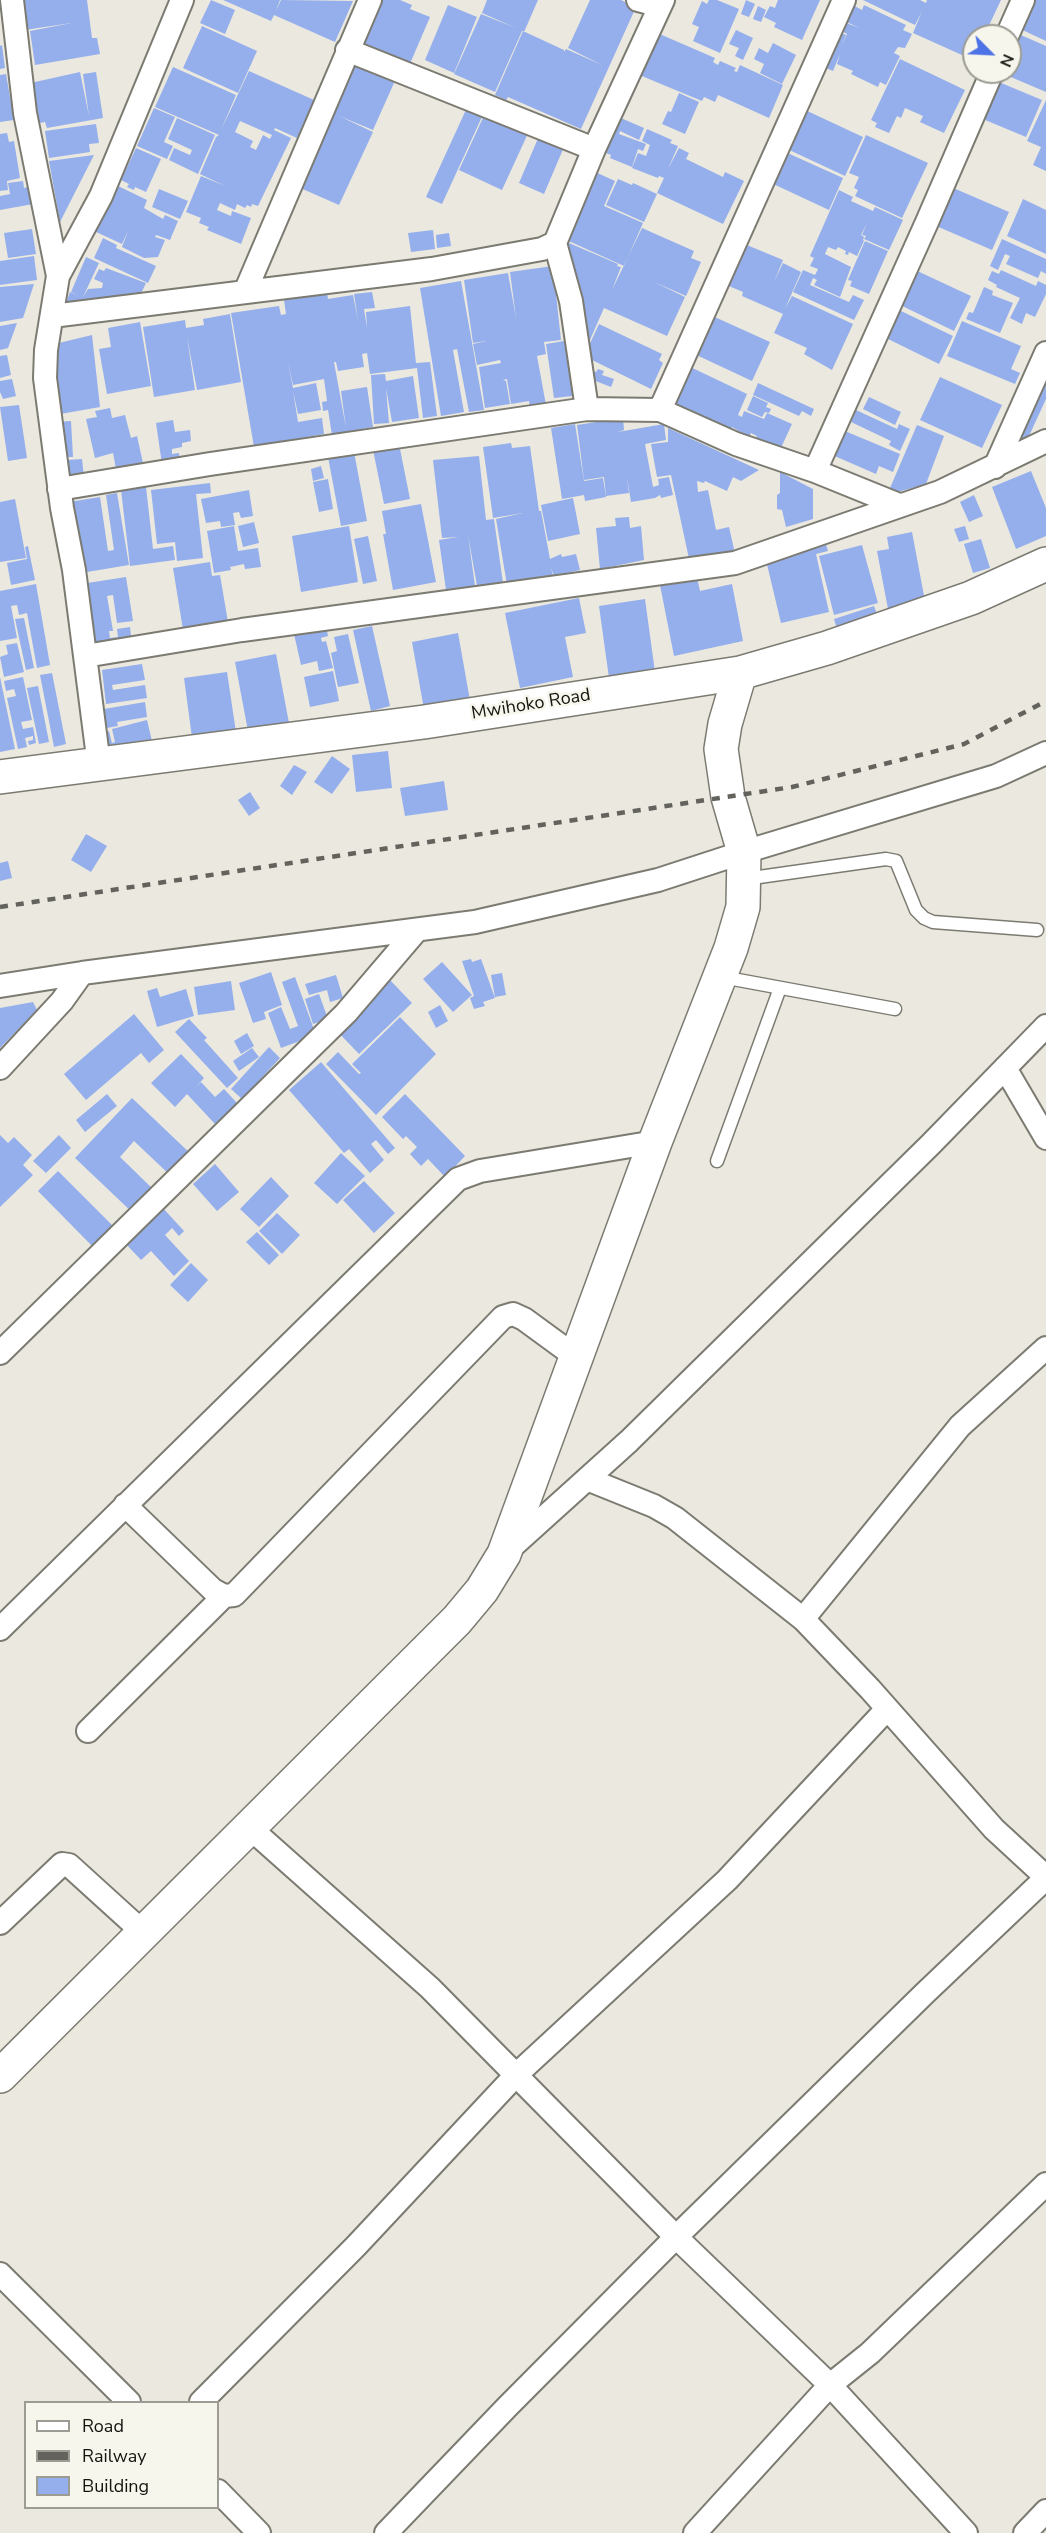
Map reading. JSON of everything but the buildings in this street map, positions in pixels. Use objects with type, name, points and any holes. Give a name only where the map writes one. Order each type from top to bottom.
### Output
[{"type":"street","points":[[12,0],[25,113],[58,276]]},
{"type":"street","points":[[99,765],[74,570],[59,489],[45,378],[58,276],[101,196],[182,0]]},
{"type":"street","points":[[245,292],[370,0]]},
{"type":"street","points":[[587,409],[571,301],[555,243],[594,149],[662,3],[638,0]]},
{"type":"street","points":[[660,410],[844,0]]},
{"type":"street","points":[[1012,24],[1023,0]]},
{"type":"street","points":[[347,50],[594,149]]},
{"type":"street","points":[[815,471],[987,84]]},
{"type":"street","points":[[52,316],[432,269],[542,249],[555,243]]},
{"type":"street","points":[[995,467],[1046,353]]},
{"type":"street","points":[[59,489],[210,464],[587,409],[660,410],[736,444],[815,471],[899,505]]},
{"type":"street","points":[[85,656],[242,630],[735,563],[940,492],[1046,441]]},
{"type":"street","name":"Mwihoko Road","points":[[0,777],[424,722],[740,673],[827,648],[971,598],[1046,564]]},
{"type":"street","points":[[0,2076],[145,1934],[457,1620],[482,1590],[504,1554],[655,1142],[720,976],[743,907],[743,866],[728,797],[722,749],[725,724],[740,673]]},
{"type":"street","points":[[0,986],[82,973],[416,932],[475,922],[658,880],[743,866],[996,776],[1046,753]]},
{"type":"street","points":[[0,1353],[346,1013],[416,932]]},
{"type":"street","points":[[0,1068],[62,1001],[82,973]]},
{"type":"street","points":[[504,1554],[629,1441],[880,1194],[1046,1026]]},
{"type":"street","points":[[1005,1068],[1046,1138]]},
{"type":"street","points":[[0,1629],[458,1179],[480,1171],[655,1142]]},
{"type":"street","points":[[126,1505],[213,1590],[224,1596],[234,1596],[503,1317],[513,1314],[524,1319],[576,1357]]},
{"type":"street","points":[[802,1619],[960,1426],[1046,1348]]},
{"type":"street","points":[[386,2533],[676,2237],[1046,1877],[994,1829],[887,1709],[802,1619],[675,1518],[654,1506],[587,1479]]},
{"type":"street","points":[[88,1731],[224,1596]]},
{"type":"street","points":[[203,2401],[364,2237],[516,2075],[727,1880],[887,1709]]},
{"type":"street","points":[[250,1828],[430,1988],[676,2237],[830,2385],[966,2533]]},
{"type":"street","points":[[0,1923],[62,1864],[69,1865],[145,1934]]},
{"type":"street","points":[[695,2533],[830,2385],[870,2353],[1046,2184]]},
{"type":"street","points":[[0,2274],[127,2401]]},
{"type":"street","points":[[219,2492],[259,2533]]},
{"type":"street","points":[[1025,2533],[1046,2511]]},
{"type":"lane","points":[[743,866],[886,859],[896,861],[916,910],[924,918],[933,922],[1037,930]]},
{"type":"lane","points":[[720,976],[895,1009]]},
{"type":"lane","points":[[717,1161],[780,988]]},
{"type":"railway","points":[[0,907],[792,787],[964,744],[1046,701]]}]
